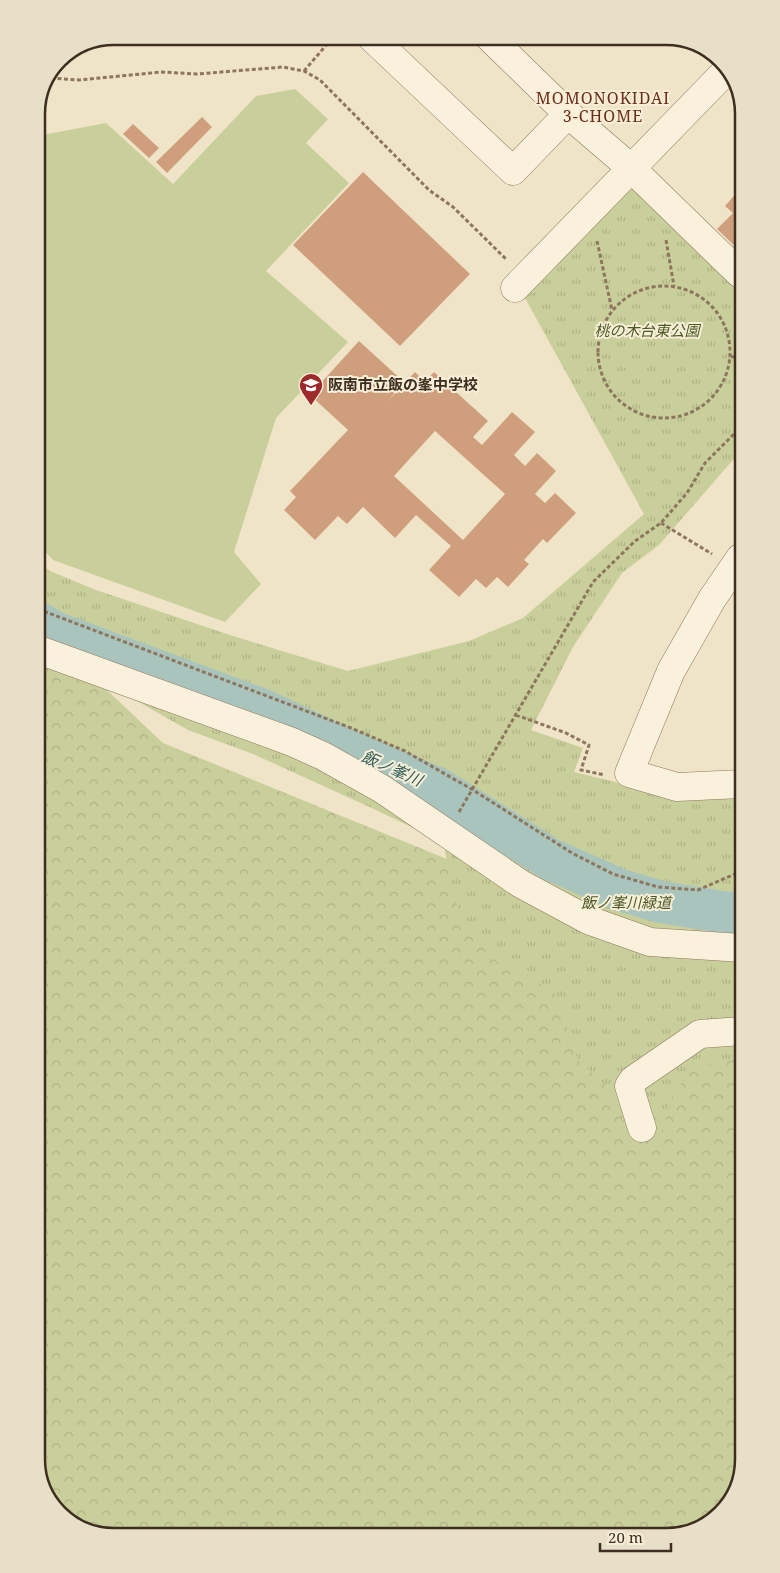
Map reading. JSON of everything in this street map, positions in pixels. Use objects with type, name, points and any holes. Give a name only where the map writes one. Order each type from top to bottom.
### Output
[{"type":"street","points":[[380,45],[513,171],[568,114]]},
{"type":"street","points":[[497,45],[568,114],[632,169],[735,269]]},
{"type":"street","points":[[520,283],[722,75]]},
{"type":"street","points":[[735,564],[712,599],[671,671],[629,773],[677,788],[735,784]]},
{"type":"street","points":[[45,652],[292,742],[322,756],[382,789],[521,884],[588,920],[650,942],[735,948]]},
{"type":"street","points":[[642,1128],[629,1086],[633,1080],[700,1034],[735,1032]]},
{"type":"path","points":[[304,71],[326,45]]},
{"type":"path","points":[[55,78],[79,80],[161,72],[197,74],[283,68],[304,71],[320,80],[429,190],[453,207],[520,283]]},
{"type":"path","points":[[596,236],[612,311]]},
{"type":"path","points":[[666,239],[674,286]]},
{"type":"path","points":[[674,286],[689,290],[703,297],[714,307],[723,320],[729,334],[731,357],[725,380],[716,394],[704,406],[674,418],[657,418],[641,414],[626,406],[614,395],[605,382],[599,366],[600,334],[606,319],[612,311],[629,296],[644,288],[674,286]]},
{"type":"path","points":[[731,357],[735,356]]},
{"type":"path","points":[[472,790],[592,582],[635,541],[662,522],[687,493],[705,463],[735,433]]},
{"type":"path","points":[[662,522],[735,562]]},
{"type":"path","points":[[45,611],[406,751],[572,853],[613,874],[658,887],[698,890],[735,874]]},
{"type":"path","points":[[516,715],[566,734],[588,745],[581,770],[615,777],[629,773]]},
{"type":"green space","points":[[295,89],[328,119],[306,143],[349,183],[266,271],[348,342],[276,418],[234,552],[261,584],[225,622],[53,560],[45,551],[45,134],[106,123],[173,184],[256,96]]},
{"type":"green space","name":"飯ノ峯川緑道","points":[[630,187],[735,288],[735,458],[659,545],[622,573],[573,647],[531,730],[583,748],[574,772],[669,795],[735,795],[735,1059],[693,1067],[671,1098],[663,1131],[662,1144],[627,1133],[611,1090],[579,1061],[567,1037],[567,1013],[560,998],[529,975],[498,963],[472,932],[452,896],[445,850],[438,840],[253,754],[188,730],[137,701],[45,667],[45,568],[96,590],[233,636],[348,671],[469,641],[523,618],[644,514],[525,298]]},
{"type":"green space","points":[[45,648],[73,658],[163,743],[682,955],[735,987],[735,1459],[733,1477],[728,1490],[708,1514],[692,1523],[666,1528],[109,1528],[83,1521],[65,1508],[54,1494],[50,1485],[45,1459]]},
{"type":"building","points":[[202,117],[212,127],[167,173],[156,162]]},
{"type":"building","points":[[133,124],[159,148],[149,158],[123,134]]},
{"type":"building","points":[[363,172],[470,274],[400,346],[293,245]]},
{"type":"building","points":[[735,194],[735,246],[717,229],[733,213],[725,206]]},
{"type":"building","points":[[359,341],[404,382],[386,403],[415,372],[425,382],[434,372],[488,421],[473,437],[482,445],[512,412],[535,432],[514,455],[525,466],[537,453],[556,471],[535,494],[545,503],[555,493],[576,513],[547,543],[543,539],[524,560],[529,564],[508,587],[497,577],[486,588],[476,579],[459,597],[429,570],[451,546],[416,515],[395,538],[363,507],[347,524],[338,516],[315,540],[284,510],[296,497],[290,491],[348,430],[310,395]],"holes":[[[435,431],[505,494],[463,540],[394,476]]]},
{"type":"waterway","name":"飯ノ峯川","points":[[45,627],[56,633],[263,710],[346,749],[439,789],[550,859],[620,890],[661,902],[728,913],[735,912]]},
{"type":"place","name":"阪南市立飯の峯中学校","points":[[311,406]]},
{"type":"district","name":"MOMONOKIDAI 3-CHOME","points":[[603,107]]},
{"type":"park label","name":"桃の木台東公園","points":[[647,331]]}]
